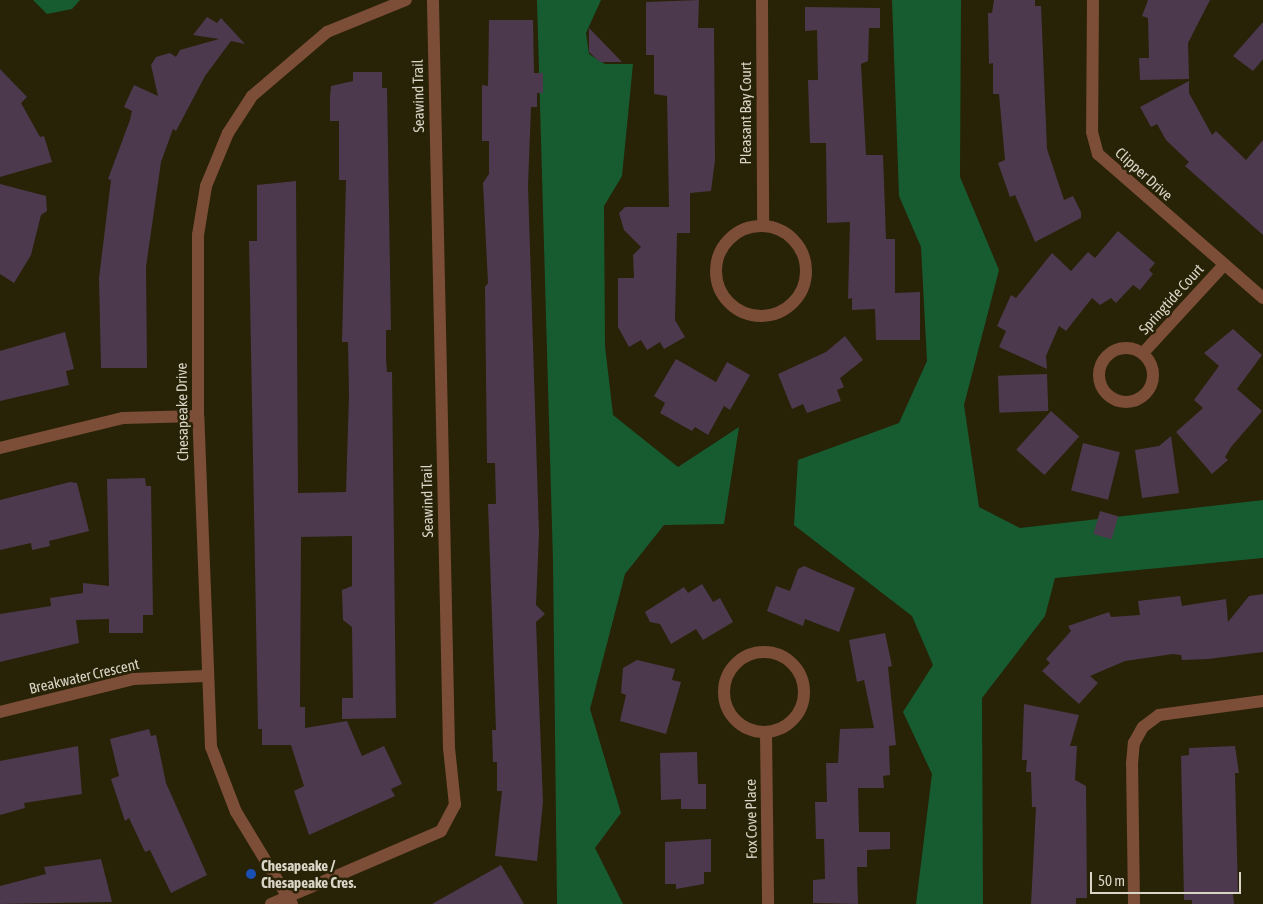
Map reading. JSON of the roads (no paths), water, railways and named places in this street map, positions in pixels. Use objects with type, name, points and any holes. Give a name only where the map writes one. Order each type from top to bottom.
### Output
[{"type":"street","name":"Chesapeake Drive","points":[[290,900],[221,780],[211,748],[205,676],[198,416],[198,235],[206,186],[228,132],[252,96],[304,48],[359,16],[406,0]]},
{"type":"street","name":"Seawind Trail","points":[[271,904],[290,900],[441,831],[455,805],[449,748],[433,0]]},
{"type":"street","name":"Pleasant Bay Court","points":[[762,0],[763,225]]},
{"type":"street","name":"Clipper Drive","points":[[1093,0],[1094,145],[1113,168],[1223,266],[1263,298]]},
{"type":"street","points":[[763,225],[778,228],[797,242],[807,276],[802,292],[783,312],[752,316],[726,302],[718,288],[716,264],[733,235],[763,225]]},
{"type":"street","name":"Springtide Court","points":[[1143,353],[1223,266]]},
{"type":"street","name":"Springtide Court","points":[[1121,348],[1143,353],[1153,372],[1146,392],[1132,402],[1108,396],[1098,379],[1102,360],[1121,348]]},
{"type":"street","points":[[0,448],[124,418],[198,416]]},
{"type":"street","points":[[759,652],[786,658],[803,682],[800,711],[780,730],[766,733],[746,728],[735,720],[724,689],[734,666],[759,652]]},
{"type":"street","name":"Breakwater Crescent","points":[[0,712],[133,679],[205,676]]},
{"type":"street","points":[[1134,904],[1132,764],[1134,743],[1143,727],[1159,715],[1263,701]]},
{"type":"street","name":"Fox Cove Place","points":[[766,733],[768,904]]},
{"type":"place","name":"Chesapeake / Chesapeake Cres.","points":[[251,874]]}]
